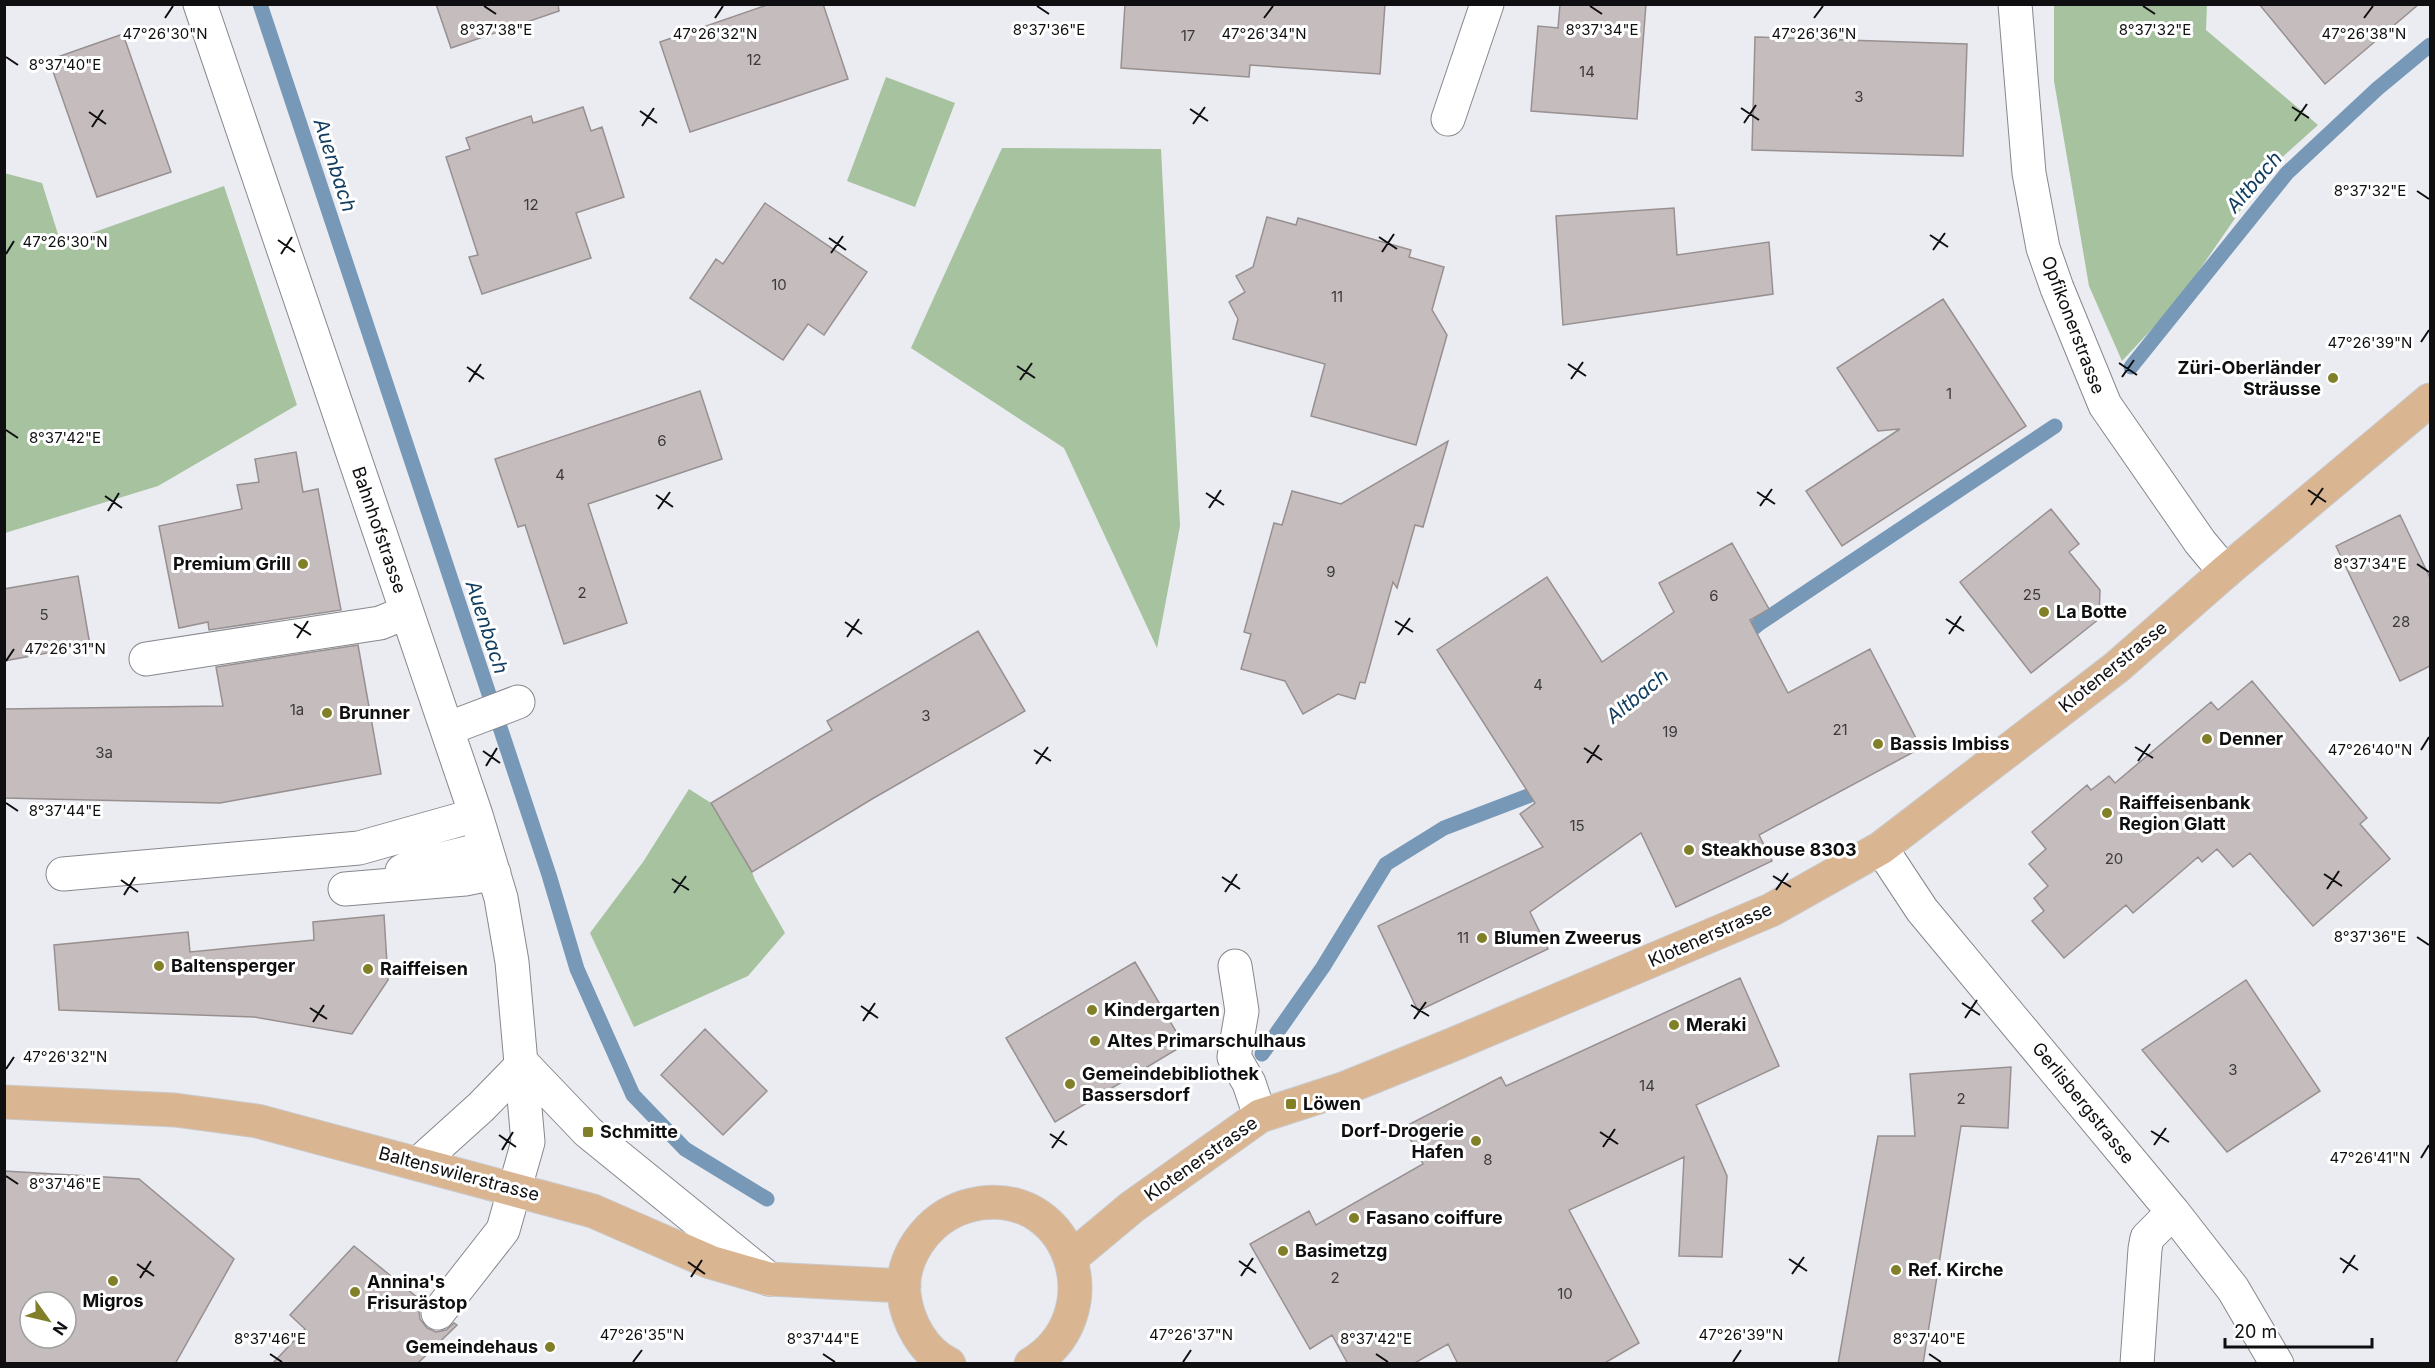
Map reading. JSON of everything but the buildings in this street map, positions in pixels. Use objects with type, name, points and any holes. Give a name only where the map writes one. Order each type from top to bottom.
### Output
[{"type":"main road","name":"Klotenerstrasse","points":[[1071,1258],[1132,1207],[1260,1116],[1343,1089],[1771,910],[1881,848],[2117,667],[2225,572],[2430,400]]},
{"type":"main road","name":"Baltenswilerstrasse","points":[[4,1102],[175,1110],[257,1121],[593,1211],[710,1262],[770,1279],[904,1286]]},
{"type":"main road","points":[[949,1364],[923,1344],[910,1320],[904,1286],[907,1265],[920,1239],[939,1218],[966,1205],[991,1202],[1017,1206],[1040,1217],[1059,1235],[1071,1258],[1076,1284],[1073,1310],[1063,1335],[1045,1355],[1031,1364]]},
{"type":"street","name":"Bahnhofstrasse","points":[[200,4],[407,612],[457,725],[476,815],[501,898],[512,962],[528,1142],[516,1189],[499,1238],[438,1312]]},
{"type":"street","points":[[1448,119],[1487,4]]},
{"type":"street","name":"Opfikonerstrasse","points":[[2015,4],[2029,173],[2043,248],[2056,288],[2105,405],[2200,542],[2225,572]]},
{"type":"street","points":[[146,659],[380,623],[407,612]]},
{"type":"street","points":[[457,725],[518,702]]},
{"type":"street","points":[[63,874],[359,848],[476,815]]},
{"type":"street","name":"Gerlisbergstrasse","points":[[1881,848],[1923,910],[2173,1212],[2233,1289],[2277,1364]]},
{"type":"street","points":[[345,890],[377,885],[465,879],[490,861]]},
{"type":"street","points":[[1235,966],[1242,1011],[1233,1057],[1250,1083],[1260,1116]]},
{"type":"street","points":[[418,1163],[481,1107],[522,1065],[588,1132],[770,1279]]},
{"type":"street","points":[[2137,1364],[2147,1238],[2173,1212]]},
{"type":"green space","points":[[2054,5],[2207,5],[2206,30],[2318,125],[2269,169],[2178,301],[2122,361],[2089,286],[2054,81]]},
{"type":"green space","points":[[886,77],[955,103],[915,207],[847,181]]},
{"type":"green space","points":[[1002,148],[1161,149],[1180,526],[1157,648],[1064,448],[911,348]]},
{"type":"green space","points":[[4,173],[42,183],[61,244],[224,186],[297,405],[158,486],[5,533]]},
{"type":"green space","points":[[689,789],[711,803],[785,933],[748,976],[634,1027],[590,933],[643,862]]},
{"type":"waterway","name":"Auenbach","points":[[260,4],[549,875],[577,969],[633,1095],[685,1149],[767,1199]]},
{"type":"waterway","name":"Altbach","points":[[2131,367],[2287,173],[2377,89],[2430,45]]},
{"type":"waterway","name":"Altbach","points":[[1739,640],[1760,623],[2055,426]]},
{"type":"waterway","name":"Altbach","points":[[1262,1054],[1323,967],[1386,864],[1444,828],[1528,796],[1548,784]]},
{"type":"place","name":"Züri-Oberländer Sträusse","points":[[2333,378]]},
{"type":"place","name":"Premium Grill","points":[[303,564]]},
{"type":"place","name":"La Botte","points":[[2044,612]]},
{"type":"place","name":"Brunner","points":[[327,713]]},
{"type":"place","name":"Denner","points":[[2207,739]]},
{"type":"place","name":"Bassis Imbiss","points":[[1878,744]]},
{"type":"place","name":"Raiffeisenbank Region Glatt","points":[[2107,813]]},
{"type":"place","name":"Steakhouse 8303","points":[[1689,850]]},
{"type":"place","name":"Blumen Zweerus","points":[[1482,938]]},
{"type":"place","name":"Baltensperger","points":[[159,966]]},
{"type":"place","name":"Raiffeisen","points":[[368,969]]},
{"type":"place","name":"Kindergarten","points":[[1092,1010]]},
{"type":"place","name":"Meraki","points":[[1674,1025]]},
{"type":"place","name":"Altes Primarschulhaus","points":[[1095,1041]]},
{"type":"place","name":"Gemeindebibliothek Bassersdorf","points":[[1070,1084]]},
{"type":"place","name":"Löwen","points":[[1291,1104]]},
{"type":"place","name":"Schmitte","points":[[588,1132]]},
{"type":"place","name":"Dorf-Drogerie Hafen","points":[[1476,1141]]},
{"type":"place","name":"Fasano coiffure","points":[[1354,1218]]},
{"type":"place","name":"Basimetzg","points":[[1283,1251]]},
{"type":"place","name":"Ref. Kirche","points":[[1896,1270]]},
{"type":"place","name":"Migros","points":[[113,1281]]},
{"type":"place","name":"Annina's Frisurästop","points":[[355,1292]]},
{"type":"place","name":"Gemeindehaus","points":[[550,1347]]}]
